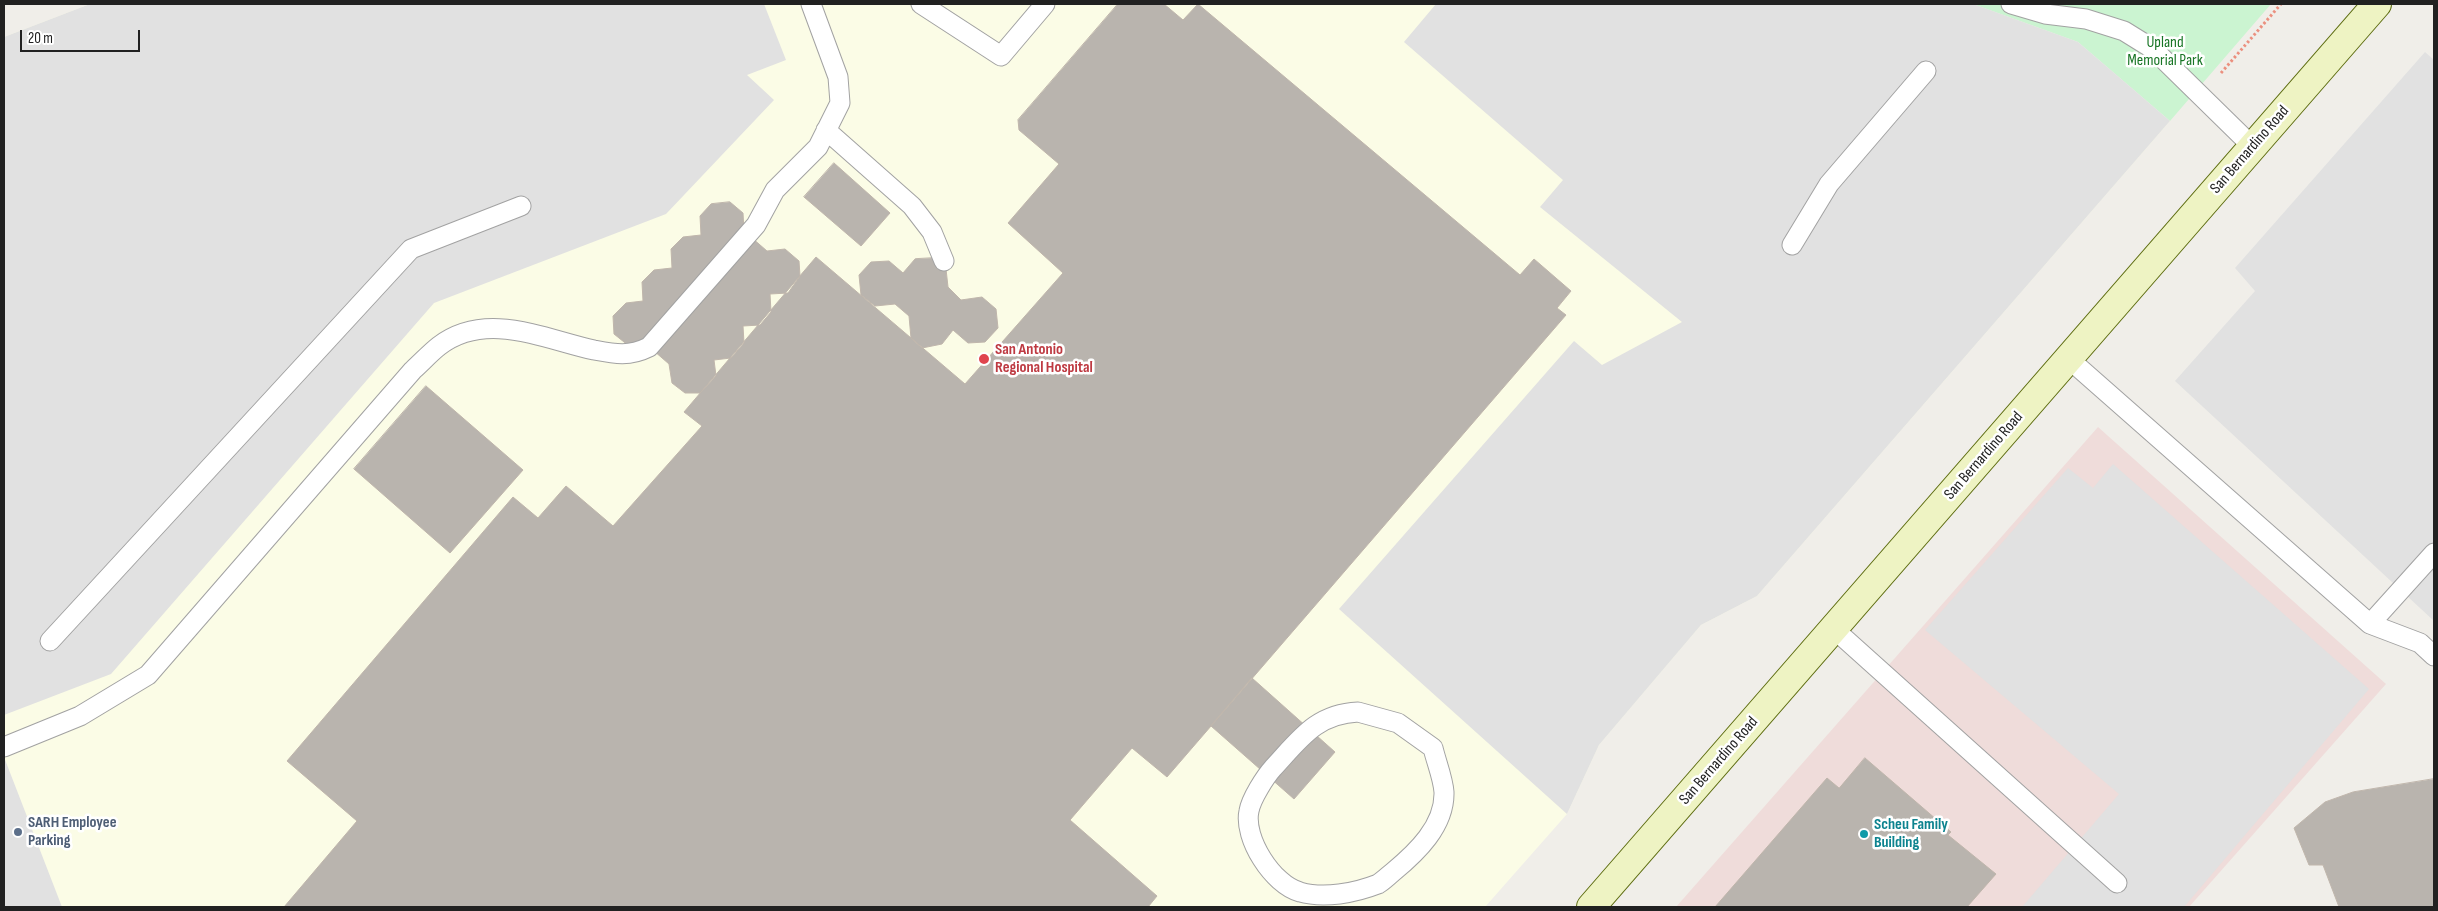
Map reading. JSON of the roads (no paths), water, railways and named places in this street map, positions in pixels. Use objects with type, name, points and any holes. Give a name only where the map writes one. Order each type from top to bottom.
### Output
[{"type":"street","name":"San Bernardino Road","points":[[1591,907],[2377,4]]},
{"type":"lane","points":[[4,747],[80,716],[148,675],[413,370],[440,346],[463,334],[490,328],[527,331],[616,355],[633,354],[649,347],[756,225],[775,190],[818,147],[840,103],[838,77],[811,4]]},
{"type":"lane","points":[[921,4],[1001,56],[1045,4]]},
{"type":"lane","points":[[2011,4],[2045,14],[2086,19],[2124,31],[2152,49],[2253,147]]},
{"type":"lane","points":[[1792,246],[1829,184],[1926,71]]},
{"type":"lane","points":[[826,130],[912,206],[932,232],[944,261]]},
{"type":"lane","points":[[50,641],[412,249],[522,206]]},
{"type":"lane","points":[[2069,359],[2370,624],[2420,643],[2434,656]]},
{"type":"lane","points":[[2370,624],[2434,553]]},
{"type":"lane","points":[[1834,629],[2117,883]]},
{"type":"lane","points":[[1358,712],[1398,723],[1433,748],[1444,792],[1439,818],[1418,852],[1379,883],[1338,895],[1299,892],[1274,877],[1259,854],[1249,830],[1249,810],[1267,775],[1309,729],[1330,717],[1343,713],[1358,712]]},
{"type":"place","name":"San Antonio Regional Hospital","points":[[984,359]]},
{"type":"place","name":"SARH Employee Parking","points":[[18,832]]},
{"type":"place","name":"Scheu Family Building","points":[[1864,834]]},
{"type":"park label","name":"Upland Memorial Park","points":[[2165,52]]}]
